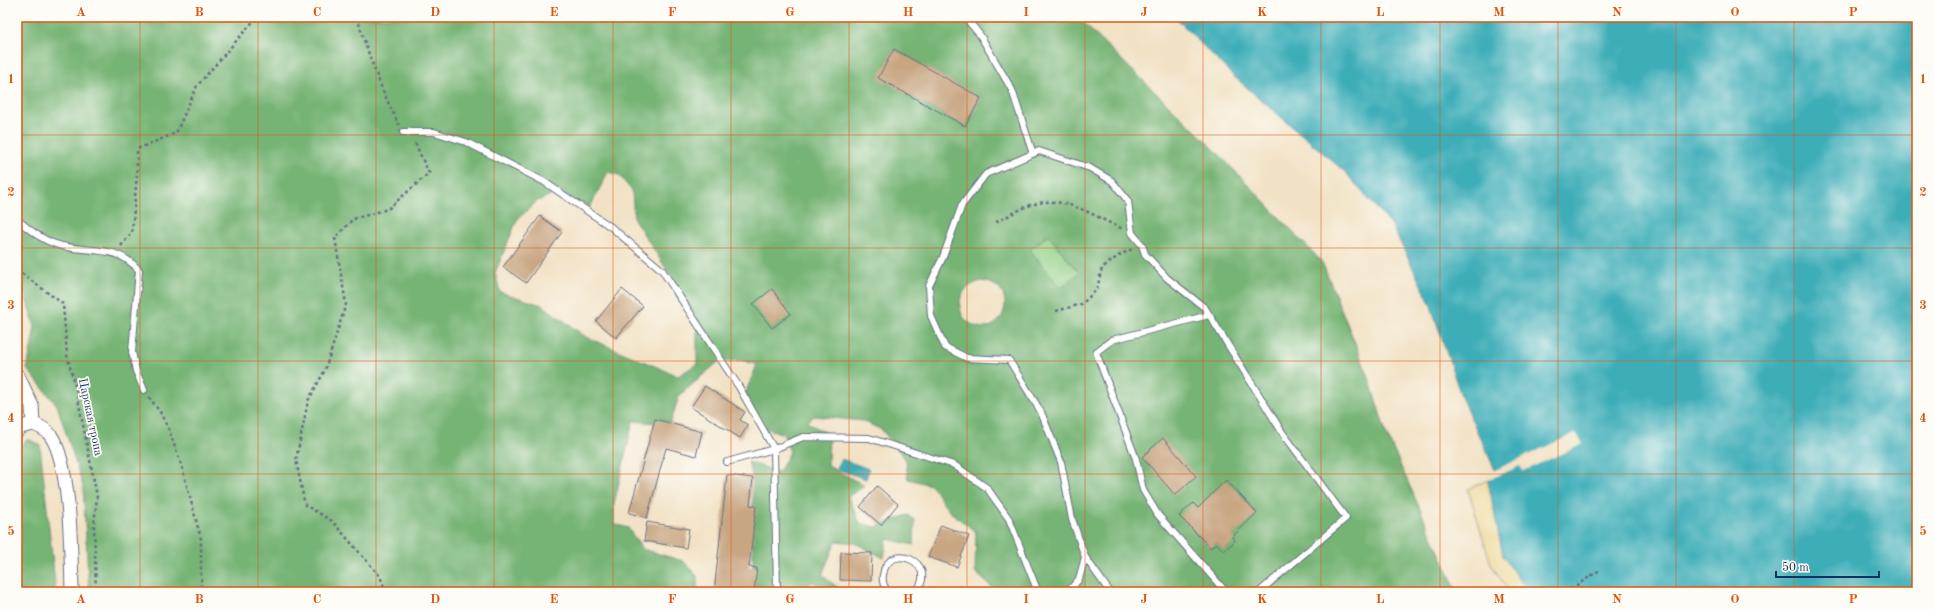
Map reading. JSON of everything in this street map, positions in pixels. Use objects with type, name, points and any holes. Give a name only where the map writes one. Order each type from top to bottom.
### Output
[{"type":"street","points":[[18,376],[32,406],[33,424]]},
{"type":"street","points":[[17,431],[21,427],[33,424],[50,434],[56,444],[62,462],[70,543],[72,592]]},
{"type":"lane","points":[[965,17],[980,35],[1012,90],[1033,154]]},
{"type":"lane","points":[[403,132],[434,132],[466,142],[543,182],[612,227],[662,270],[739,387],[774,449],[777,589]]},
{"type":"lane","points":[[1110,592],[1085,557],[1072,519],[1061,462],[1041,412],[1009,360],[967,358],[945,347],[931,316],[929,286],[943,257],[962,205],[986,174],[1039,151],[1090,168],[1112,181],[1128,201],[1132,233],[1142,245],[1145,254],[1167,278],[1205,308],[1282,432],[1346,518],[1259,592]]},
{"type":"lane","points":[[17,219],[33,233],[60,246],[115,253],[129,259],[139,270],[132,352],[136,372],[144,390]]},
{"type":"lane","points":[[1209,315],[1112,340],[1096,352],[1136,459],[1143,490],[1158,515],[1226,592]]},
{"type":"lane","points":[[727,462],[774,449],[803,438],[869,438],[954,465],[987,488],[1009,519],[1038,592]]},
{"type":"lane","points":[[889,592],[882,580],[884,569],[890,561],[900,557],[910,558],[919,565],[923,575],[922,586],[916,592]]},
{"type":"lane","points":[[1068,592],[1079,579],[1085,557]]},
{"type":"path","points":[[115,253],[132,232],[137,174],[137,149],[176,133],[197,86],[257,17]]},
{"type":"path","points":[[357,17],[369,57],[387,100],[403,132],[413,139],[429,173],[388,209],[352,219],[335,238],[346,304],[325,370],[308,401],[296,460],[305,505],[332,522],[380,576],[386,592]]},
{"type":"path","points":[[996,222],[1036,204],[1059,201],[1078,207],[1132,233]]},
{"type":"path","points":[[1056,311],[1082,304],[1097,289],[1102,268],[1118,256],[1142,245]]},
{"type":"path","name":"Царская тропа","points":[[17,270],[63,304],[67,355],[76,389],[97,496],[94,525],[96,592]]},
{"type":"path","points":[[144,390],[160,412],[169,430],[182,466],[201,539],[201,592]]},
{"type":"path","points":[[1566,592],[1600,570]]},
{"type":"path","points":[[400,592],[407,589],[416,592]]},
{"type":"green space","points":[[17,17],[1077,17],[1211,146],[1322,262],[1368,375],[1386,433],[1457,592],[997,592],[975,572],[976,532],[949,511],[931,485],[908,479],[906,460],[882,430],[863,421],[814,416],[807,422],[829,435],[828,466],[864,485],[848,497],[860,523],[875,527],[908,515],[915,520],[914,545],[887,539],[884,558],[855,543],[836,541],[822,575],[842,591],[811,582],[806,589],[807,592],[753,592],[753,479],[748,462],[779,472],[790,452],[783,434],[763,427],[743,399],[757,365],[741,360],[718,362],[679,396],[670,424],[633,421],[614,504],[614,524],[628,528],[642,549],[683,561],[697,576],[697,592],[89,592],[83,486],[57,405],[27,369],[35,327],[25,296],[17,287]],"holes":[[[894,49],[980,98],[965,126],[879,78]],[[608,172],[619,175],[632,191],[634,219],[669,273],[677,300],[697,316],[697,364],[678,376],[586,337],[542,305],[500,292],[495,273],[517,220],[537,201],[556,193],[590,207]],[[1048,235],[1079,273],[1061,288],[1030,250]],[[982,281],[994,285],[1002,292],[1005,301],[1004,310],[1000,319],[993,325],[984,328],[973,325],[969,323],[962,314],[960,306],[961,296],[967,288]],[[1227,480],[1257,513],[1232,537],[1235,541],[1224,551],[1216,543],[1210,548],[1180,516],[1193,503],[1198,508]]]},
{"type":"green space","points":[[1048,235],[1080,273],[1061,288],[1030,250]]},
{"type":"green space","points":[[28,439],[40,445],[56,592],[17,592],[17,449]]},
{"type":"sand","points":[[1488,480],[1503,555],[1527,592],[1509,592],[1491,564],[1468,489]]},
{"type":"water","points":[[1175,17],[1917,17],[1917,592],[1527,592],[1503,556],[1487,477],[1496,472],[1462,399],[1430,303],[1392,226],[1344,171],[1231,74]]},
{"type":"water","points":[[841,459],[869,469],[866,479],[837,469]]},
{"type":"pier","points":[[1576,433],[1583,444],[1523,471],[1520,466],[1486,481],[1486,476],[1493,471]]},
{"type":"building","points":[[894,49],[981,98],[965,126],[878,78]]},
{"type":"building","points":[[540,216],[562,232],[526,283],[503,267]]},
{"type":"building","points":[[622,289],[643,306],[616,338],[596,321]]},
{"type":"building","points":[[772,289],[791,314],[772,328],[753,304]]},
{"type":"building","points":[[705,386],[745,412],[740,420],[748,425],[740,438],[691,407]]},
{"type":"building","points":[[655,419],[702,432],[696,456],[666,448],[647,518],[629,513]]},
{"type":"building","points":[[1163,438],[1196,476],[1175,495],[1142,457]]},
{"type":"building","points":[[727,475],[753,478],[750,505],[756,506],[749,567],[757,568],[754,592],[714,592]]},
{"type":"building","points":[[1226,480],[1257,513],[1232,537],[1235,541],[1224,551],[1216,543],[1211,548],[1179,516],[1193,503],[1198,508]]},
{"type":"building","points":[[877,486],[898,504],[881,525],[860,507]]},
{"type":"building","points":[[647,522],[689,529],[686,548],[644,541]]},
{"type":"building","points":[[941,525],[969,536],[957,567],[928,557]]},
{"type":"building","points":[[841,552],[872,553],[871,581],[840,580]]}]
